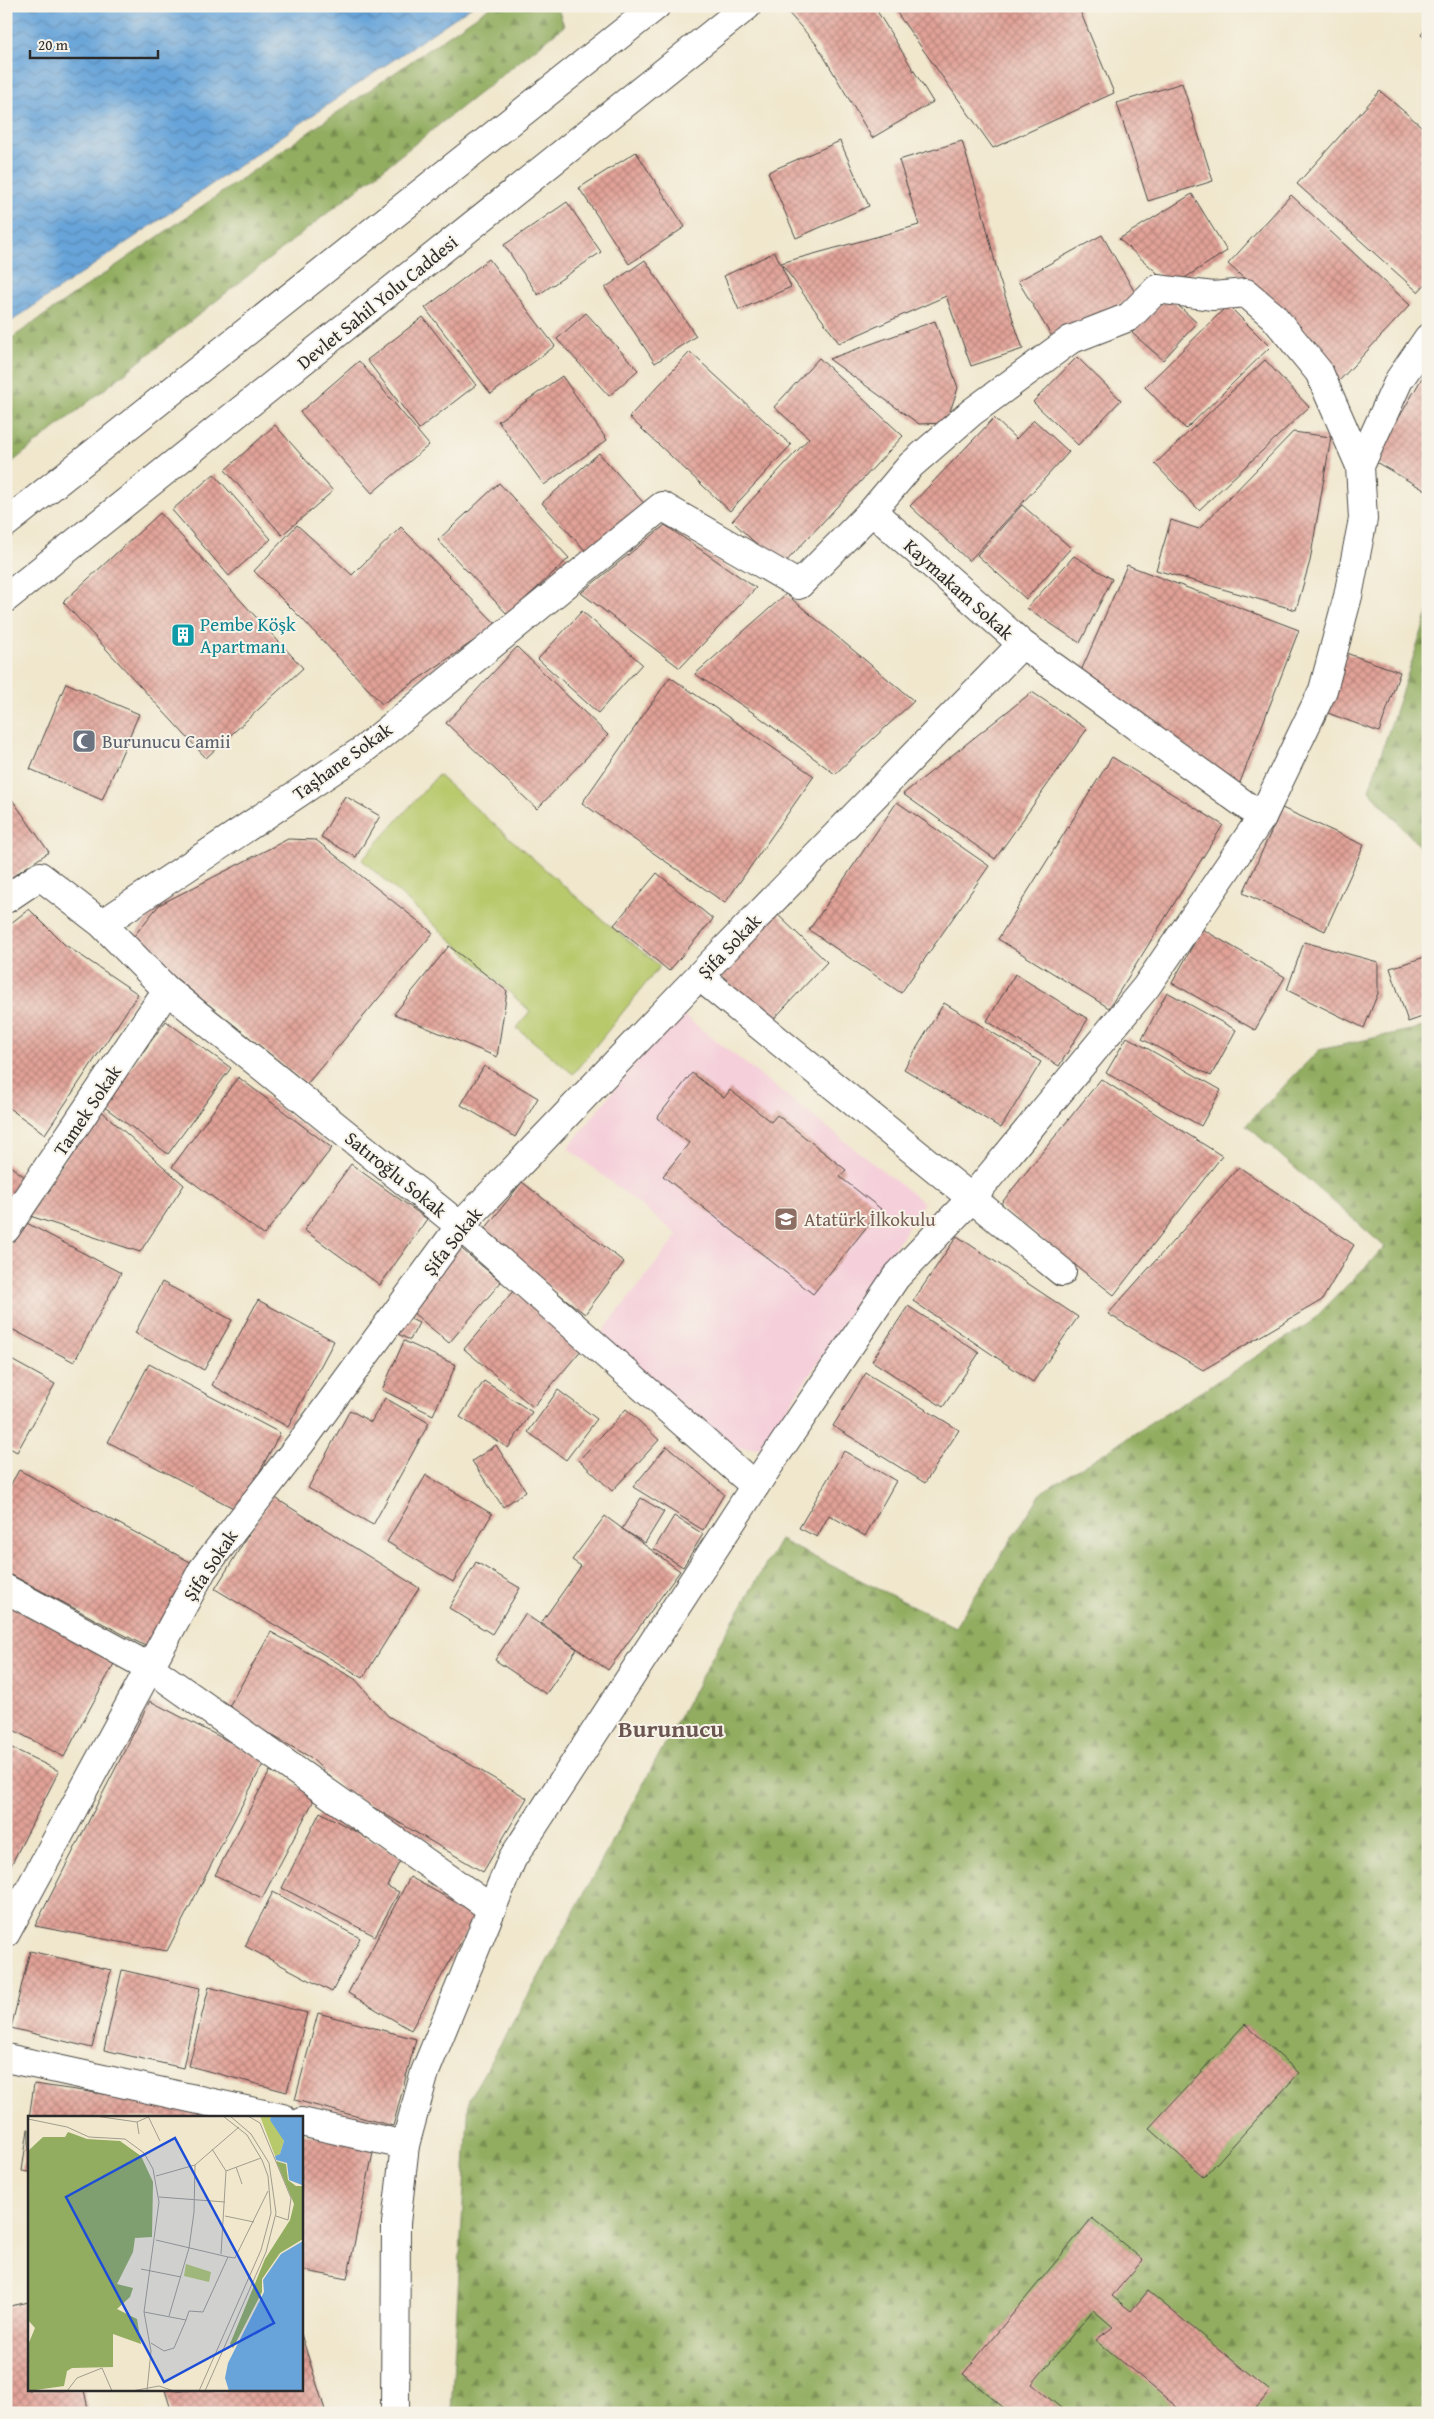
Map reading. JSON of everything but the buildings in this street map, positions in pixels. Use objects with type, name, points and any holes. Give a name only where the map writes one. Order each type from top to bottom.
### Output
[{"type":"street","points":[[6,523],[656,6]]},
{"type":"street","name":"Devlet Sahil Yolu Caddesi","points":[[6,598],[747,6]]},
{"type":"street","points":[[395,2413],[396,2223],[405,2145],[425,2072],[512,1859],[756,1486],[896,1277],[970,1200],[1146,988],[1262,817],[1323,690],[1348,596],[1363,519],[1360,466],[1319,372],[1273,316],[1246,293],[1212,296],[1157,289],[1129,317],[1070,340],[972,412],[911,465],[872,511]]},
{"type":"street","points":[[1360,466],[1398,380],[1428,338]]},
{"type":"street","name":"Taşhane Sokak","points":[[102,924],[363,750],[662,506],[800,585],[872,511]]},
{"type":"street","name":"Kaymakam Sokak","points":[[872,511],[1022,644],[1262,817]]},
{"type":"street","name":"Şifa Sokak","points":[[6,1933],[203,1569],[300,1444],[460,1226],[699,976],[1022,644]]},
{"type":"street","points":[[6,899],[40,876],[102,924]]},
{"type":"street","name":"Satıroğlu Sokak","points":[[102,924],[167,990],[460,1226],[756,1486]]},
{"type":"street","points":[[699,976],[970,1200],[1062,1272]]},
{"type":"street","name":"Tamek Sokak","points":[[6,1229],[167,990]]},
{"type":"street","points":[[6,1589],[149,1667],[492,1909]]},
{"type":"street","points":[[6,2058],[273,2116]]},
{"type":"street","points":[[302,2122],[405,2145]]},
{"type":"shaded area","name":"Atatürk İlkokulu","points":[[682,1014],[924,1203],[761,1448],[730,1447],[600,1335],[678,1235],[568,1148],[650,1045]]},
{"type":"green space","points":[[491,6],[557,6],[564,26],[6,467],[6,342]]},
{"type":"green space","points":[[1428,613],[1428,856],[1369,790]]},
{"type":"green space","points":[[438,775],[604,921],[660,966],[573,1074],[517,1028],[530,1011],[362,860]]},
{"type":"green space","points":[[1428,1026],[1428,2413],[451,2413],[469,2099],[537,1980],[717,1648],[780,1540],[955,1627],[1042,1492],[1311,1322],[1385,1247],[1246,1125],[1319,1050]]},
{"type":"water","points":[[6,6],[472,6],[6,325]]},
{"type":"place","name":"Pembe Köşk Apartmanı","points":[[183,635]]},
{"type":"place","name":"Burunucu Camii","points":[[84,741]]},
{"type":"place","name":"Atatürk İlkokulu","points":[[786,1219]]},
{"type":"district","name":"Burunucu","points":[[671,1728]]}]
